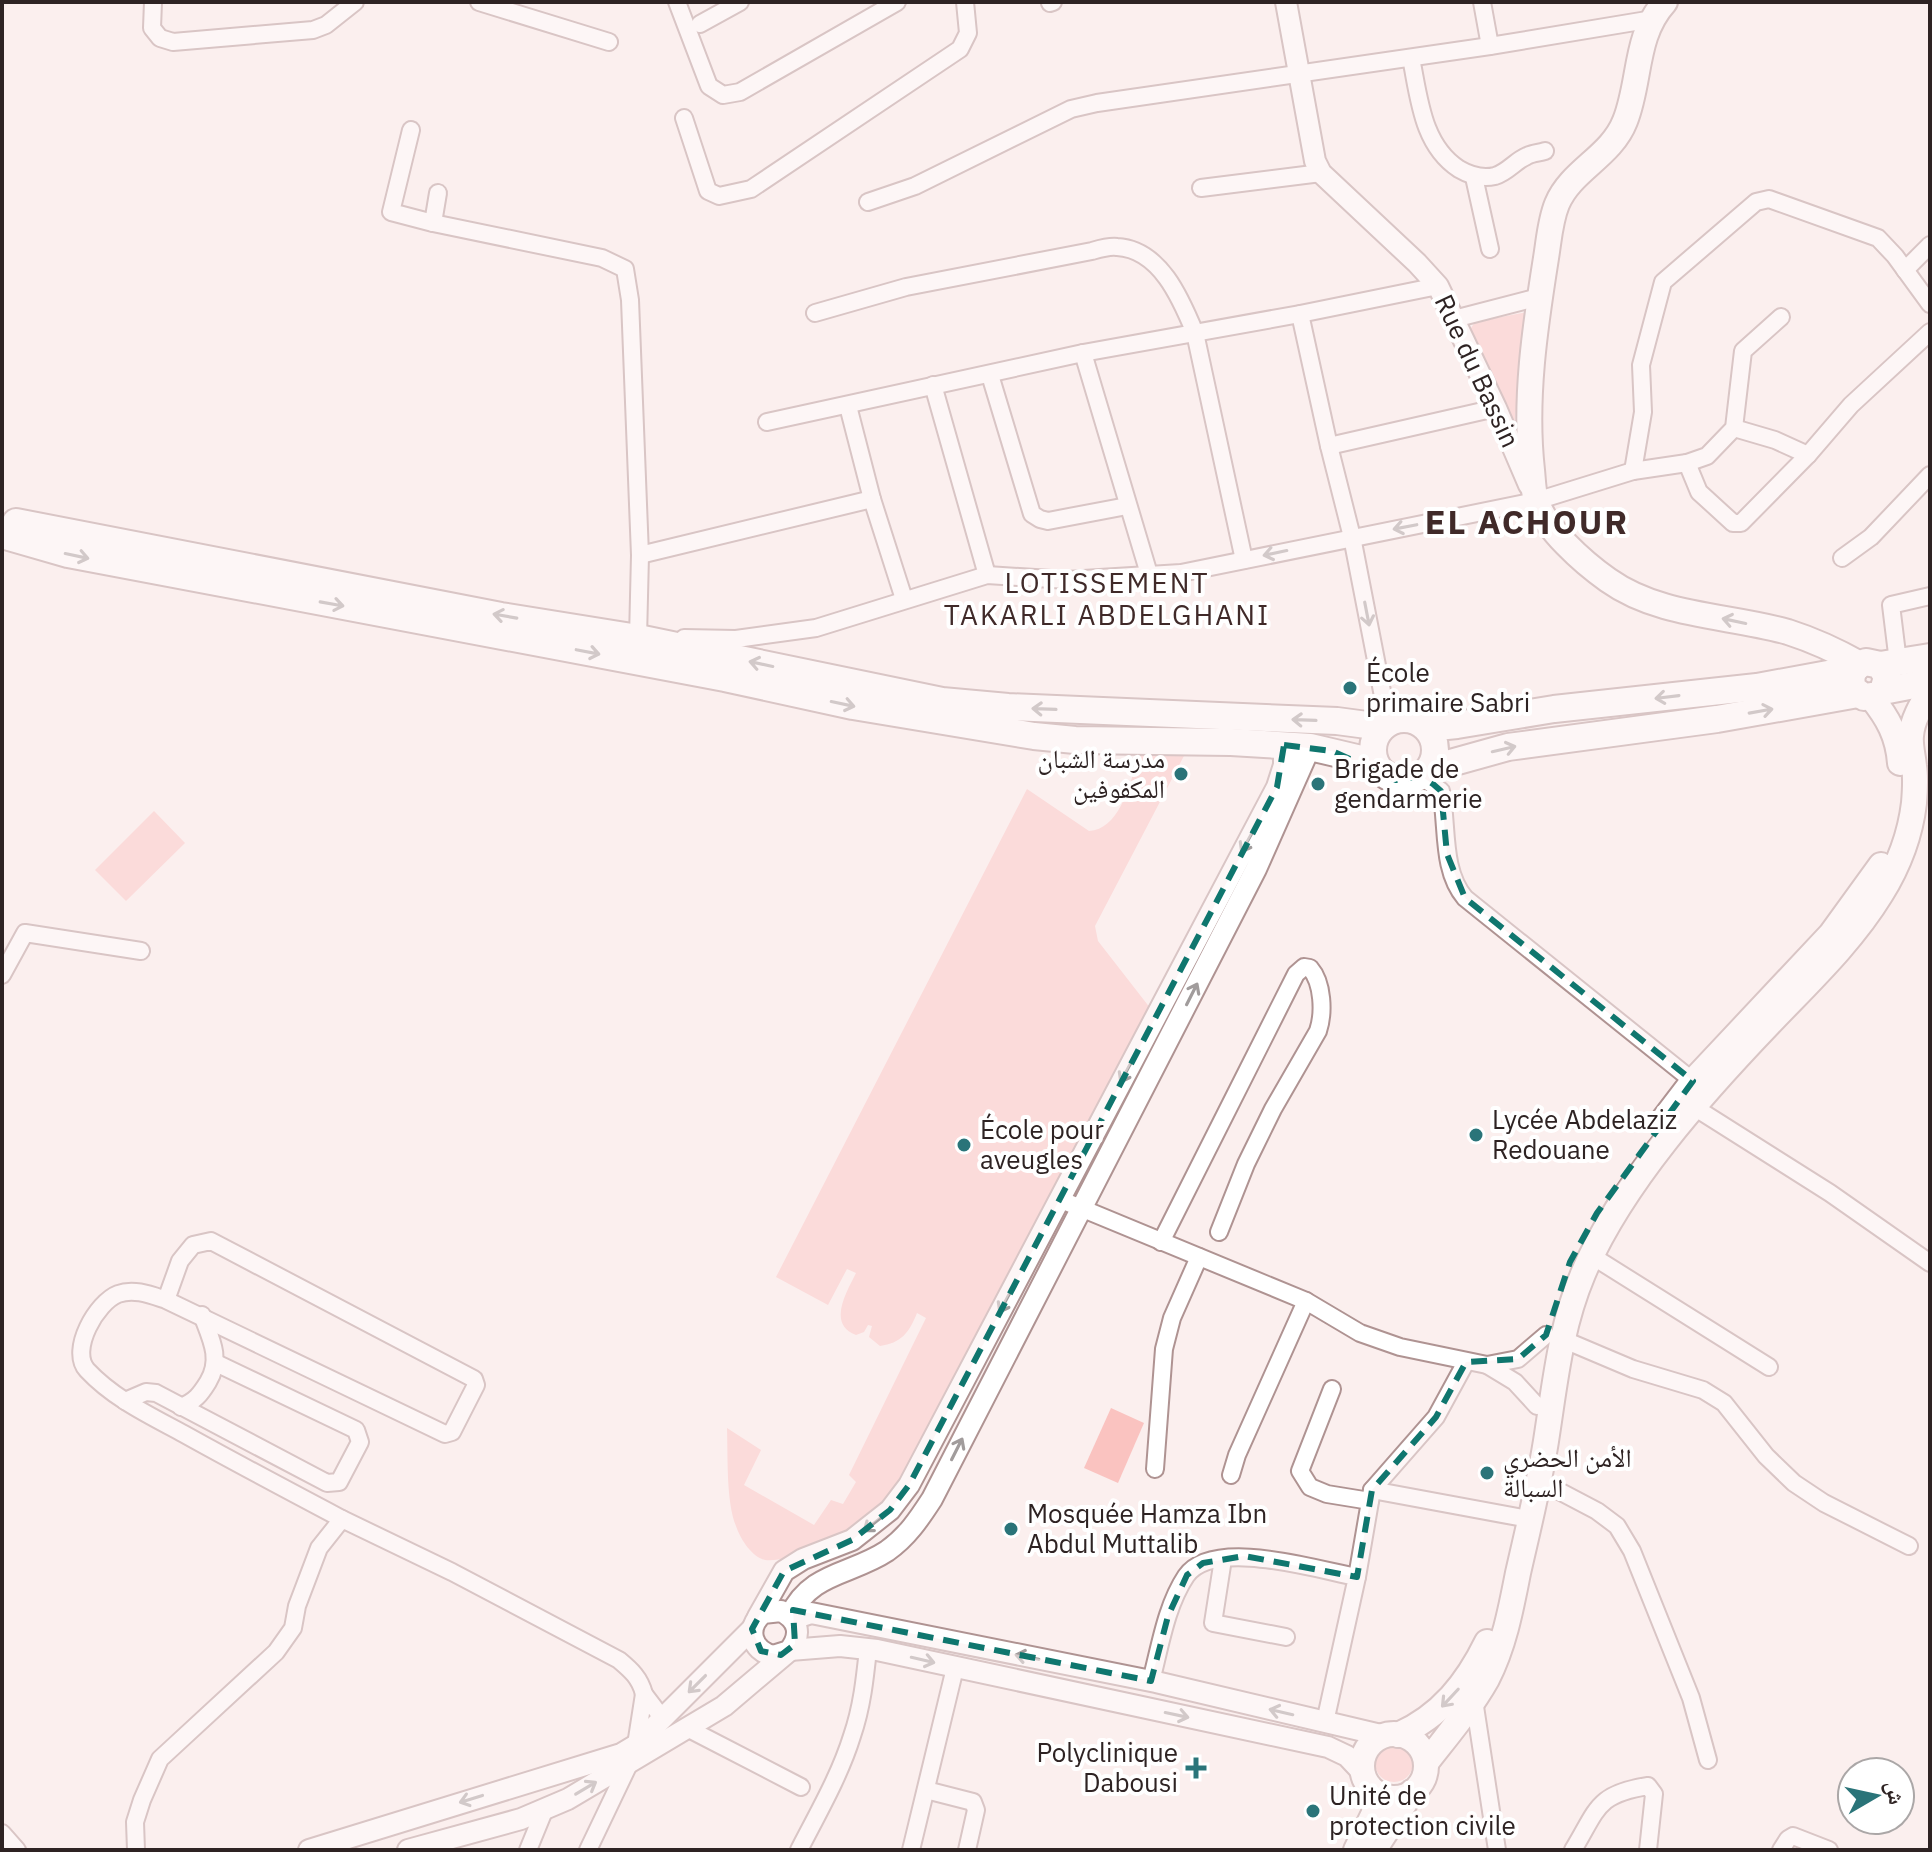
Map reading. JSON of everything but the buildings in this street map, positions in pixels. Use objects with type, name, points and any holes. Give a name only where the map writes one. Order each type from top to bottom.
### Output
[{"type":"main road","points":[[1356,1850],[1374,1813],[1364,1754],[1376,1740],[1420,1725],[1440,1708],[1459,1689],[1487,1641],[1518,1517],[1537,1406],[1570,1262],[1597,1213],[1693,1081],[1831,934],[1879,870],[1887,852],[1902,781],[1896,738],[1872,677],[1830,648],[1787,632],[1688,612],[1637,597],[1578,556],[1552,526],[1536,501],[1530,415],[1539,297],[1552,219],[1569,183],[1610,148],[1618,135],[1630,105],[1639,55],[1659,10]]},
{"type":"main road","points":[[2,519],[501,616],[638,638],[942,701],[1008,707],[1385,724],[1404,719],[1427,728],[1554,709],[1757,687],[1872,677],[1930,682]]},
{"type":"main road","points":[[2,535],[68,554],[725,678],[853,706],[1075,740],[1297,746],[1361,759],[1396,780],[1409,781],[1425,772],[1508,747],[1717,719],[1872,677],[1930,657]]},
{"type":"main road","points":[[1374,1850],[1423,1779],[1426,1763],[1488,1677],[1506,1631],[1538,1480],[1554,1337],[1569,1312],[1592,1256],[1639,1177],[1694,1107],[1736,1058],[1833,957],[1866,918],[1882,893],[1899,863],[1909,834],[1915,771],[1910,737],[1915,719],[1930,691]]},
{"type":"main road","points":[[1385,724],[1373,745],[1375,761],[1385,774]]},
{"type":"main road","points":[[1425,772],[1435,749],[1427,728]]},
{"type":"main road","points":[[1392,1735],[1417,1744],[1426,1763]]},
{"type":"main road","points":[[1369,1782],[1393,1798],[1412,1792]]},
{"type":"street","points":[[153,2],[152,28],[160,38],[173,42],[313,30],[326,25],[355,2]]},
{"type":"street","points":[[479,2],[609,42]]},
{"type":"street","points":[[677,2],[709,86],[723,95],[740,92],[897,2]]},
{"type":"street","points":[[700,24],[740,2]]},
{"type":"street","points":[[684,118],[708,191],[719,196],[751,189],[960,49],[968,33],[965,2]]},
{"type":"street","name":"Rue du Bassin","points":[[1286,2],[1311,148],[1321,173],[1438,286],[1536,501]]},
{"type":"street","points":[[1482,2],[1490,46]]},
{"type":"street","points":[[868,202],[915,186],[1071,109],[1490,46],[1659,10]]},
{"type":"street","points":[[1411,58],[1426,125],[1434,144],[1446,159],[1474,177],[1498,175],[1527,156],[1545,151]]},
{"type":"street","points":[[411,130],[391,212],[602,258],[625,269],[630,300],[640,555],[638,638],[736,639],[802,631],[987,575],[1067,580],[1181,573],[1536,501],[1633,471],[1687,463],[1707,456],[1734,428],[1743,351],[1781,317]]},
{"type":"street","points":[[1201,188],[1321,173]]},
{"type":"street","points":[[1474,177],[1490,249]]},
{"type":"street","points":[[433,223],[438,193]]},
{"type":"street","points":[[1633,471],[1643,412],[1641,365],[1663,282],[1756,202],[1769,199],[1878,238],[1930,304]]},
{"type":"street","points":[[1905,270],[1930,245]]},
{"type":"street","points":[[815,313],[906,287],[1117,247],[1138,254],[1162,271],[1182,301],[1195,333],[1244,560]]},
{"type":"street","points":[[767,422],[1083,353],[1438,286]]},
{"type":"street","points":[[1454,319],[1539,297]]},
{"type":"street","points":[[1300,314],[1352,537],[1385,724]]},
{"type":"street","points":[[1687,463],[1699,492],[1733,523],[1738,523],[1808,455],[1851,405],[1930,332]]},
{"type":"street","points":[[1083,353],[1149,574]]},
{"type":"street","points":[[990,375],[1032,514],[1048,521],[1127,506]]},
{"type":"street","points":[[933,385],[987,575]]},
{"type":"street","points":[[848,406],[872,499],[904,599]]},
{"type":"street","points":[[1329,446],[1496,408]]},
{"type":"street","points":[[1734,428],[1775,440],[1808,455]]},
{"type":"street","points":[[1842,558],[1871,537],[1930,475]]},
{"type":"street","points":[[640,555],[872,499]]},
{"type":"street","points":[[1872,677],[1891,605],[1930,596]]},
{"type":"street","points":[[1297,746],[1284,765],[1277,787],[909,1485],[890,1510],[852,1540],[803,1559],[784,1571],[755,1623],[753,1641],[761,1651],[773,1656],[790,1650],[840,1646],[868,1649],[1328,1747],[1347,1756],[1369,1782]]},
{"type":"street","points":[[408,1850],[457,1843],[544,1811],[633,1754],[724,1706],[790,1650],[797,1637],[791,1617],[796,1602],[816,1583],[885,1552],[913,1529],[932,1499],[1256,869],[1297,746]]},
{"type":"street","points":[[1425,772],[1441,791],[1447,854],[1456,883],[1465,898],[1693,1081]]},
{"type":"street","points":[[2,975],[25,933],[141,951]]},
{"type":"street","points":[[1161,1242],[1296,974],[1304,967],[1310,968],[1319,982],[1321,1022],[1318,1031],[1273,1109],[1246,1164],[1219,1232]]},
{"type":"street","points":[[1694,1107],[1830,1193],[1930,1263]]},
{"type":"street","points":[[1059,1199],[1306,1301],[1360,1333],[1400,1347],[1487,1365],[1518,1359],[1554,1337],[1633,1369],[1703,1390],[1724,1403],[1756,1445],[1794,1483],[1824,1503],[1909,1546]]},
{"type":"street","points":[[166,1300],[180,1261],[193,1245],[211,1241],[474,1379],[476,1385],[452,1432],[445,1434],[202,1315],[134,1291],[118,1294],[104,1303],[80,1344],[80,1356],[85,1368],[125,1401],[342,1519],[452,1572],[619,1660],[634,1672],[644,1694],[663,1719]]},
{"type":"street","points":[[1592,1256],[1769,1367]]},
{"type":"street","points":[[1155,1469],[1164,1349],[1172,1318],[1199,1257]]},
{"type":"street","points":[[1231,1475],[1237,1455],[1306,1301]]},
{"type":"street","points":[[181,1407],[196,1400],[214,1372],[216,1363],[202,1315]]},
{"type":"street","points":[[1325,1722],[1357,1577],[1371,1496],[1436,1417],[1466,1362]]},
{"type":"street","points":[[125,1401],[146,1392],[156,1393],[327,1483],[339,1482],[360,1442],[356,1430],[216,1363]]},
{"type":"street","points":[[1487,1365],[1523,1389],[1537,1406]]},
{"type":"street","points":[[1332,1389],[1300,1471],[1310,1487],[1327,1494],[1371,1496],[1518,1517]]},
{"type":"street","points":[[1538,1480],[1597,1511],[1617,1526],[1632,1551],[1691,1698],[1708,1760]]},
{"type":"street","points":[[136,1850],[135,1822],[160,1759],[276,1652],[293,1628],[297,1606],[319,1548],[342,1519]]},
{"type":"street","points":[[1151,1681],[1168,1616],[1187,1575],[1203,1563],[1244,1556],[1357,1577]]},
{"type":"street","points":[[1223,1559],[1213,1623],[1286,1637]]},
{"type":"street","points":[[309,1850],[621,1754],[633,1754],[755,1623],[771,1610],[791,1617],[811,1613],[1151,1681],[1392,1735]]},
{"type":"street","points":[[799,1850],[853,1735],[868,1649]]},
{"type":"street","points":[[911,1850],[955,1668]]},
{"type":"street","points":[[588,1850],[633,1754],[644,1694]]},
{"type":"street","points":[[1474,1700],[1497,1850]]},
{"type":"street","points":[[687,1728],[801,1787]]},
{"type":"street","points":[[1573,1850],[1608,1797],[1648,1786],[1654,1794],[1648,1850]]},
{"type":"street","points":[[926,1790],[973,1802],[976,1817],[967,1850]]},
{"type":"street","points":[[528,1850],[544,1811]]},
{"type":"street","points":[[2,1833],[17,1850]]},
{"type":"street","points":[[1781,1850],[1793,1836],[1829,1850]]},
{"type":"highlighted area","points":[[1284,745],[1332,751],[1396,780],[1421,776],[1433,784],[1441,791],[1447,854],[1465,898],[1693,1081],[1597,1213],[1570,1262],[1546,1335],[1518,1359],[1466,1362],[1436,1417],[1372,1490],[1357,1577],[1244,1556],[1203,1563],[1187,1575],[1168,1616],[1151,1681],[793,1610],[795,1644],[781,1655],[761,1651],[752,1629],[784,1571],[852,1540],[890,1510],[909,1485],[1277,787]]},
{"type":"shaded area","points":[[1527,312],[1514,428],[1469,331],[1475,322]]},
{"type":"shaded area","name":"École pour aveugles","points":[[1140,752],[1186,752],[1095,926],[1098,941],[1154,1013],[911,1474],[877,1512],[857,1528],[798,1554],[762,1559],[746,1545],[733,1516],[728,1478],[727,1428],[761,1450],[744,1485],[814,1525],[831,1500],[843,1504],[856,1482],[849,1475],[926,1318],[917,1313],[903,1336],[880,1346],[869,1337],[872,1326],[868,1325],[864,1332],[856,1335],[842,1323],[842,1306],[856,1273],[847,1269],[828,1305],[776,1277],[1027,789],[1089,831],[1100,828],[1110,821],[1124,800]]},
{"type":"shaded area","points":[[154,811],[185,843],[126,901],[95,870]]},
{"type":"shaded area","points":[[1111,1408],[1144,1423],[1118,1483],[1084,1468]]},
{"type":"shaded area","points":[[1394,1744],[1407,1750],[1413,1763],[1407,1776],[1394,1782],[1381,1776],[1375,1763],[1381,1750]]},
{"type":"place","name":"École primaire Sabri","points":[[1350,688]]},
{"type":"place","name":"مدرسة الشبان المكفوفين","points":[[1181,774]]},
{"type":"place","name":"Brigade de gendarmerie","points":[[1318,784]]},
{"type":"place","name":"Lycée Abdelaziz Redouane","points":[[1476,1135]]},
{"type":"place","name":"École pour aveugles","points":[[964,1145]]},
{"type":"place","name":"الأمن الحضري السبالة","points":[[1487,1473]]},
{"type":"place","name":"Mosquée Hamza Ibn Abdul Muttalib","points":[[1011,1529]]},
{"type":"place","name":"Polyclinique Dabousi","points":[[1196,1768]]},
{"type":"place","name":"Unité de protection civile","points":[[1313,1811]]},
{"type":"district","name":"EL ACHOUR","points":[[1527,522]]},
{"type":"district","name":"LOTISSEMENT TAKARLI ABDELGHANI","points":[[1107,599]]}]
